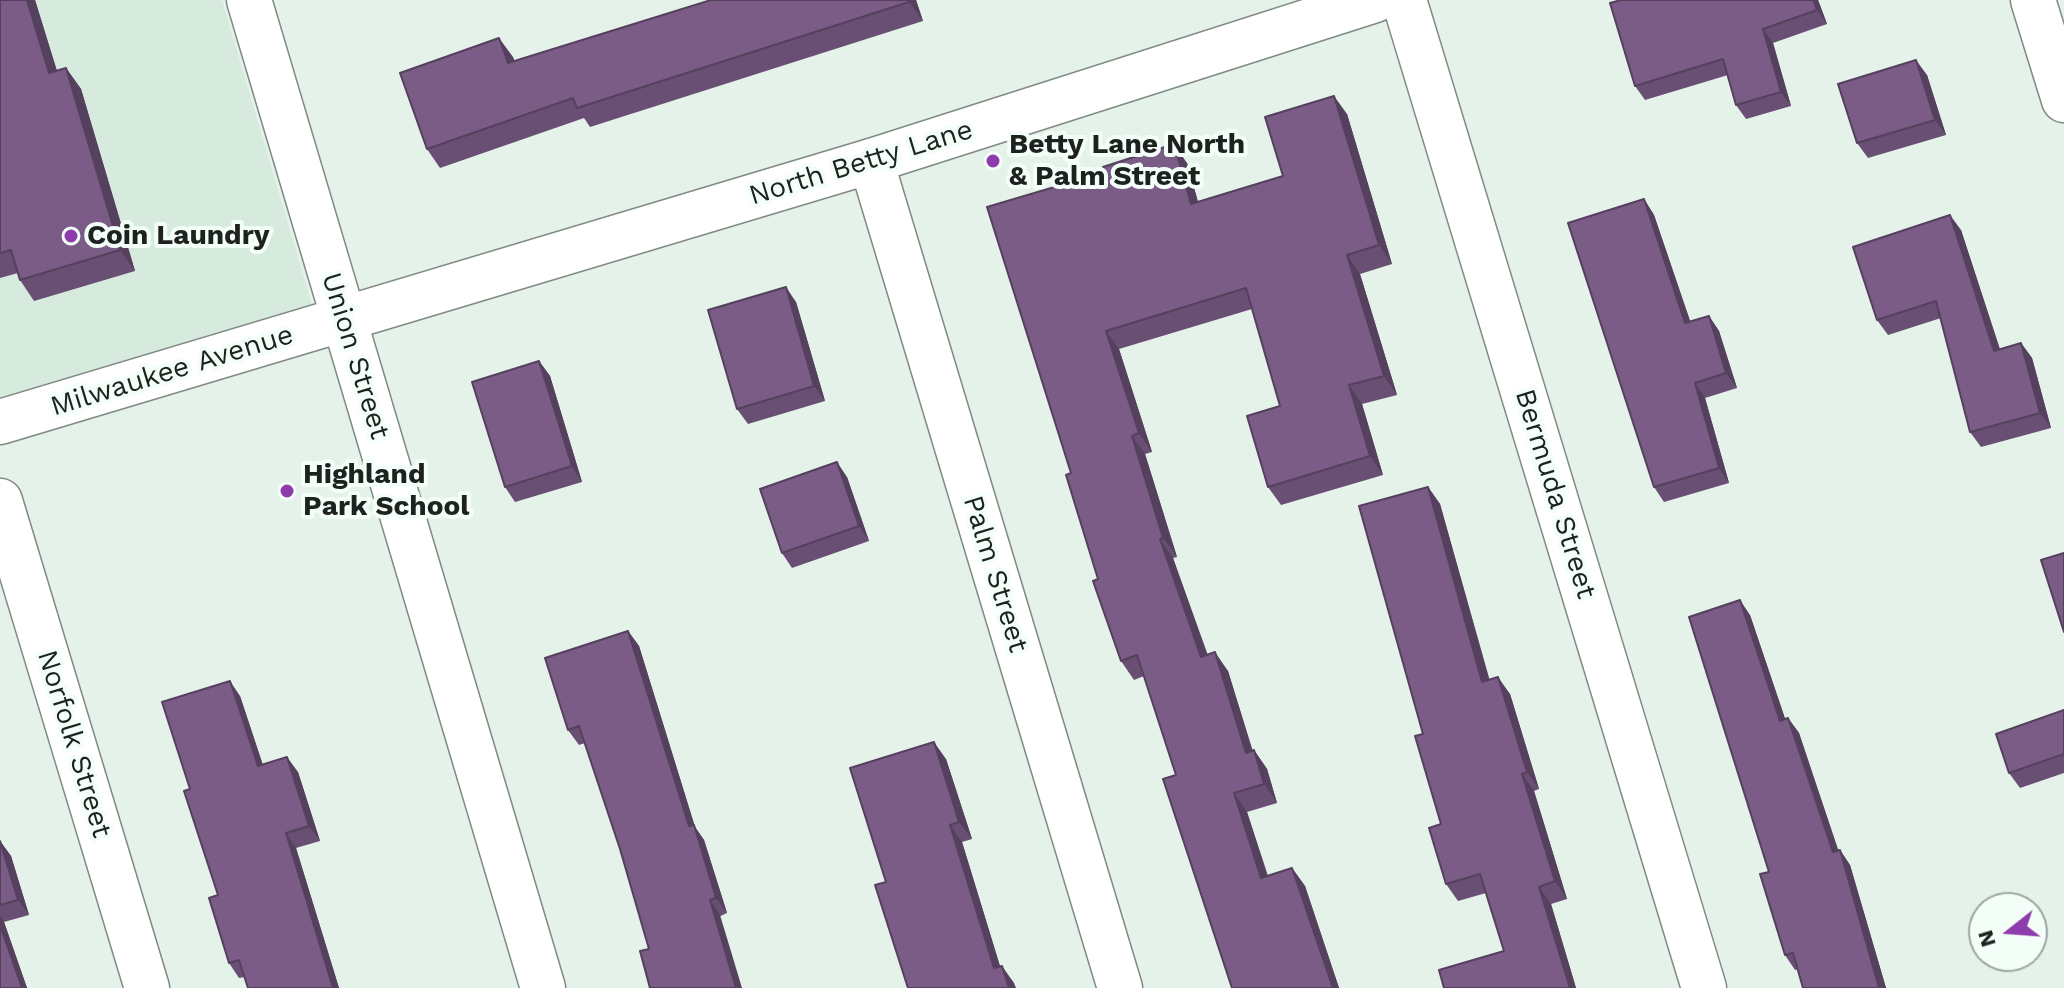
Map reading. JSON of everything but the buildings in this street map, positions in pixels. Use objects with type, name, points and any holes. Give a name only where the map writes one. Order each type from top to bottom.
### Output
[{"type":"street","name":"Union Street","points":[[249,0],[543,988]]},
{"type":"street","name":"North Betty Lane","points":[[344,320],[871,161],[1375,0]]},
{"type":"street","name":"Bermuda Street","points":[[1404,0],[1704,988]]},
{"type":"street","points":[[2033,0],[2064,100]]},
{"type":"street","name":"Palm Street","points":[[871,161],[1120,988]]},
{"type":"street","name":"Milwaukee Avenue","points":[[0,422],[344,320]]},
{"type":"street","name":"Norfolk Street","points":[[0,501],[147,988]]},
{"type":"shaded area","points":[[0,0],[222,0],[312,305],[0,398]]},
{"type":"place","name":"Betty Lane North & Palm Street","points":[[993,161]]},
{"type":"place","name":"Coin Laundry","points":[[71,236]]},
{"type":"place","name":"Highland Park School","points":[[287,491]]}]
